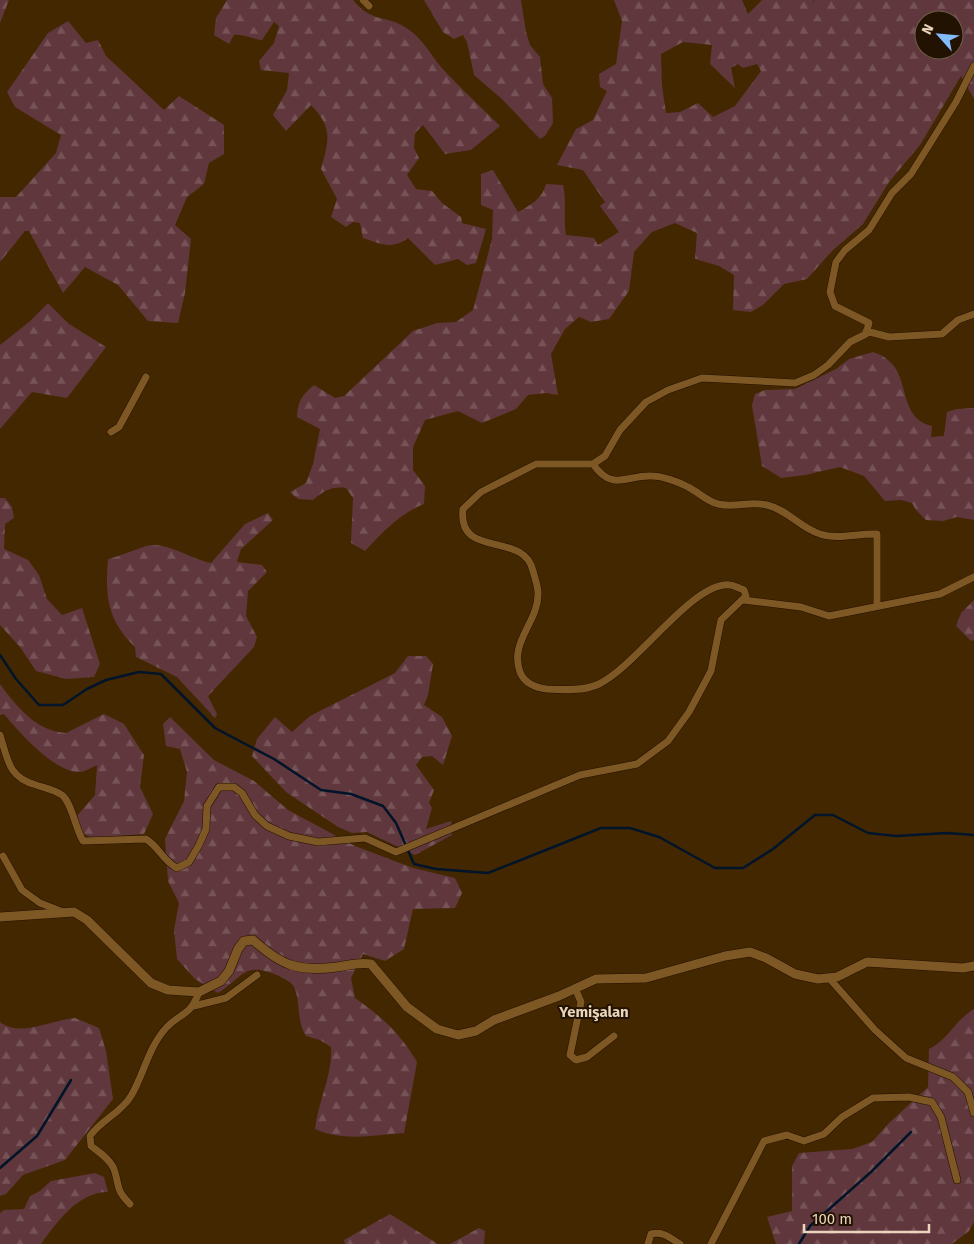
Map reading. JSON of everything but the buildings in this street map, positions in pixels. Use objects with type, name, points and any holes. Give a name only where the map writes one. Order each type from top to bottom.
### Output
[{"type":"street","points":[[363,0],[369,6]]},
{"type":"street","points":[[0,735],[5,754],[13,772],[24,782],[63,796],[68,802],[76,830],[83,841],[146,839],[154,844],[165,860],[177,868],[189,862],[206,829],[207,806],[211,796],[219,787],[229,785],[242,793],[255,815],[267,826],[289,836],[318,842],[365,838],[396,852],[580,775],[616,766],[637,764],[668,741],[689,712],[711,671],[721,620],[743,600],[746,596],[744,590],[729,585],[715,588],[695,598],[629,665],[598,685],[565,690],[540,688],[531,684],[521,674],[517,651],[538,594],[532,565],[526,557],[513,548],[486,542],[466,532],[461,520],[462,509],[481,492],[536,464],[593,464],[605,456],[620,430],[646,402],[668,390],[702,378],[795,383],[814,375],[828,365],[850,342],[866,334],[869,323],[835,306],[830,292],[836,262],[845,250],[869,230],[892,192],[911,174],[956,102],[974,66]]},
{"type":"street","points":[[866,331],[889,337],[942,334],[958,320],[974,314]]},
{"type":"street","points":[[111,432],[119,427],[146,377]]},
{"type":"street","points":[[593,464],[599,472],[612,479],[623,482],[651,476],[686,486],[716,504],[730,505],[744,502],[780,508],[802,525],[819,534],[833,537],[877,534],[877,606]]},
{"type":"street","points":[[743,600],[801,607],[829,616],[940,594],[974,577]]},
{"type":"street","points":[[3,856],[22,890],[40,902],[68,914]]},
{"type":"street","points":[[0,917],[68,914],[74,912],[87,920],[151,983],[168,990],[199,992],[221,981],[229,971],[244,941],[253,940],[282,963],[297,968],[318,969],[356,962],[371,964],[407,1007],[437,1029],[458,1035],[476,1031],[494,1020],[596,979],[646,978],[725,956],[750,952],[766,958],[795,974],[818,979],[837,977],[868,962],[963,968],[974,966]]},
{"type":"street","points":[[130,1204],[119,1193],[113,1167],[103,1155],[91,1146],[90,1136],[96,1127],[113,1117],[131,1096],[155,1044],[167,1027],[194,1006],[226,998],[257,975]]},
{"type":"street","points":[[829,978],[875,1030],[906,1058],[953,1077],[968,1092],[974,1113]]},
{"type":"street","points":[[575,988],[581,1002],[570,1055],[576,1060],[588,1057],[614,1036]]},
{"type":"street","points":[[194,1006],[199,992]]},
{"type":"street","points":[[711,1244],[764,1141],[787,1135],[804,1141],[824,1134],[842,1117],[873,1098],[909,1098],[932,1102],[941,1116],[957,1180]]},
{"type":"street","points":[[648,1244],[651,1234],[657,1232],[663,1233],[680,1244]]},
{"type":"green space","points":[[0,0],[9,0],[0,23]]},
{"type":"green space","points":[[227,0],[353,0],[367,13],[400,24],[408,29],[426,46],[441,67],[500,126],[471,150],[445,154],[423,125],[415,133],[414,148],[419,158],[407,175],[416,189],[432,191],[442,203],[461,217],[462,223],[486,229],[476,263],[467,265],[458,259],[435,265],[408,238],[397,244],[381,244],[363,238],[360,223],[353,222],[346,227],[331,217],[337,199],[321,169],[327,142],[326,128],[323,121],[311,105],[286,131],[273,115],[287,90],[289,73],[261,70],[259,61],[274,43],[279,26],[274,22],[262,40],[234,35],[229,44],[214,35],[216,18]]},
{"type":"green space","points":[[424,0],[521,0],[530,45],[540,57],[543,84],[552,98],[553,123],[545,136],[540,139],[503,100],[474,75],[467,42],[463,35],[454,39],[443,32]]},
{"type":"green space","points":[[614,0],[742,0],[748,14],[762,0],[814,0],[811,4],[815,0],[974,0],[974,99],[961,76],[920,145],[889,182],[863,224],[832,251],[807,279],[784,284],[763,305],[751,312],[733,310],[734,275],[719,266],[695,259],[697,233],[675,223],[652,232],[634,252],[629,291],[609,319],[591,322],[579,317],[565,329],[551,354],[558,395],[546,393],[528,395],[516,409],[482,423],[458,411],[425,420],[413,447],[413,470],[425,486],[424,504],[399,518],[365,551],[351,543],[353,498],[346,488],[328,490],[313,500],[298,499],[290,492],[306,483],[313,464],[320,429],[297,417],[301,399],[314,385],[335,398],[344,396],[413,331],[437,323],[456,322],[473,310],[492,239],[493,210],[481,205],[481,174],[493,170],[518,212],[539,198],[546,184],[563,185],[566,235],[594,238],[598,245],[619,232],[600,206],[605,202],[583,170],[557,165],[576,129],[593,120],[607,91],[600,87],[599,74],[616,64],[622,21]],"holes":[[[683,42],[712,45],[710,64],[735,88],[731,68],[738,64],[743,68],[757,64],[761,71],[735,106],[713,117],[698,103],[680,112],[666,113],[662,86],[661,54]]]},
{"type":"green space","points":[[68,21],[86,43],[98,40],[106,56],[164,110],[179,96],[224,125],[224,154],[209,163],[204,184],[187,197],[175,225],[191,239],[185,293],[178,323],[148,321],[118,285],[85,267],[63,293],[29,231],[25,231],[0,262],[0,197],[16,197],[56,153],[61,135],[15,107],[7,92],[48,33]]},
{"type":"green space","points":[[48,303],[69,324],[106,347],[67,398],[32,392],[0,429],[0,345],[29,322]]},
{"type":"green space","points":[[873,352],[887,359],[895,368],[912,412],[920,421],[932,426],[931,437],[944,436],[947,412],[957,409],[974,408],[974,520],[957,517],[943,521],[926,520],[912,503],[901,500],[885,501],[864,476],[840,467],[781,478],[762,466],[752,405],[755,394],[765,390],[795,389],[836,369],[849,359]]},
{"type":"green space","points":[[0,498],[5,498],[12,507],[14,518],[5,524],[4,549],[28,560],[39,575],[47,599],[62,615],[82,608],[100,664],[94,677],[66,679],[36,671],[20,647],[0,625]]},
{"type":"green space","points":[[268,513],[273,520],[241,549],[237,562],[262,565],[267,572],[248,591],[246,616],[257,637],[254,647],[208,696],[217,714],[215,718],[177,677],[136,657],[135,647],[119,627],[110,607],[107,585],[108,559],[152,545],[167,547],[211,563],[245,524]]},
{"type":"green space","points":[[974,600],[974,640],[971,641],[956,626],[961,613]]},
{"type":"green space","points":[[408,656],[426,656],[433,664],[428,695],[424,705],[442,717],[452,736],[443,765],[432,756],[422,757],[416,765],[434,790],[429,803],[432,808],[426,829],[451,821],[452,835],[415,855],[367,832],[352,833],[338,827],[286,792],[252,756],[257,739],[275,717],[292,732],[310,716],[395,673]]},
{"type":"green space","points":[[0,684],[20,709],[45,728],[66,733],[104,714],[124,724],[144,755],[140,787],[153,814],[144,834],[92,838],[82,833],[76,817],[95,795],[97,765],[82,772],[70,771],[38,750],[4,714],[0,715]]},
{"type":"green space","points":[[170,717],[214,760],[254,781],[288,810],[355,846],[413,868],[455,878],[462,893],[455,908],[413,909],[404,949],[385,961],[363,954],[351,978],[355,998],[390,1026],[404,1042],[417,1062],[404,1133],[348,1137],[315,1129],[330,1068],[331,1047],[320,1040],[306,1036],[301,1024],[293,985],[279,976],[251,970],[245,972],[218,993],[195,979],[177,959],[174,930],[179,903],[168,881],[165,839],[184,801],[187,772],[180,749],[166,746],[163,724]]},
{"type":"green space","points":[[974,1009],[974,1222],[969,1231],[952,1244],[776,1244],[767,1217],[792,1211],[792,1166],[799,1153],[852,1149],[872,1142],[888,1124],[928,1087],[929,1049],[942,1040],[961,1019]]},
{"type":"green space","points":[[75,1018],[99,1028],[106,1051],[113,1099],[65,1160],[23,1175],[6,1194],[0,1196],[0,1022],[8,1027],[26,1028]]},
{"type":"green space","points":[[95,1173],[104,1177],[108,1192],[97,1193],[78,1203],[61,1218],[41,1244],[0,1244],[0,1213],[4,1210],[24,1209],[30,1196],[40,1191],[51,1181]]},
{"type":"green space","points":[[390,1214],[438,1244],[345,1244],[344,1240]]},
{"type":"green space","points":[[479,1228],[485,1231],[484,1244],[450,1244]]},
{"type":"waterway","points":[[0,655],[16,679],[39,705],[63,705],[87,689],[106,680],[139,672],[161,674],[215,728],[274,759],[321,790],[351,794],[383,806],[396,823],[414,864],[436,869],[488,873],[601,828],[630,828],[659,837],[715,868],[743,868],[773,849],[815,815],[833,815],[868,833],[896,836],[947,833],[974,835]]},
{"type":"waterway","points":[[0,1168],[37,1136],[71,1080]]},
{"type":"waterway","points":[[799,1244],[810,1226],[871,1172],[911,1132]]},
{"type":"district","name":"Yemişalan","points":[[594,1012]]}]
